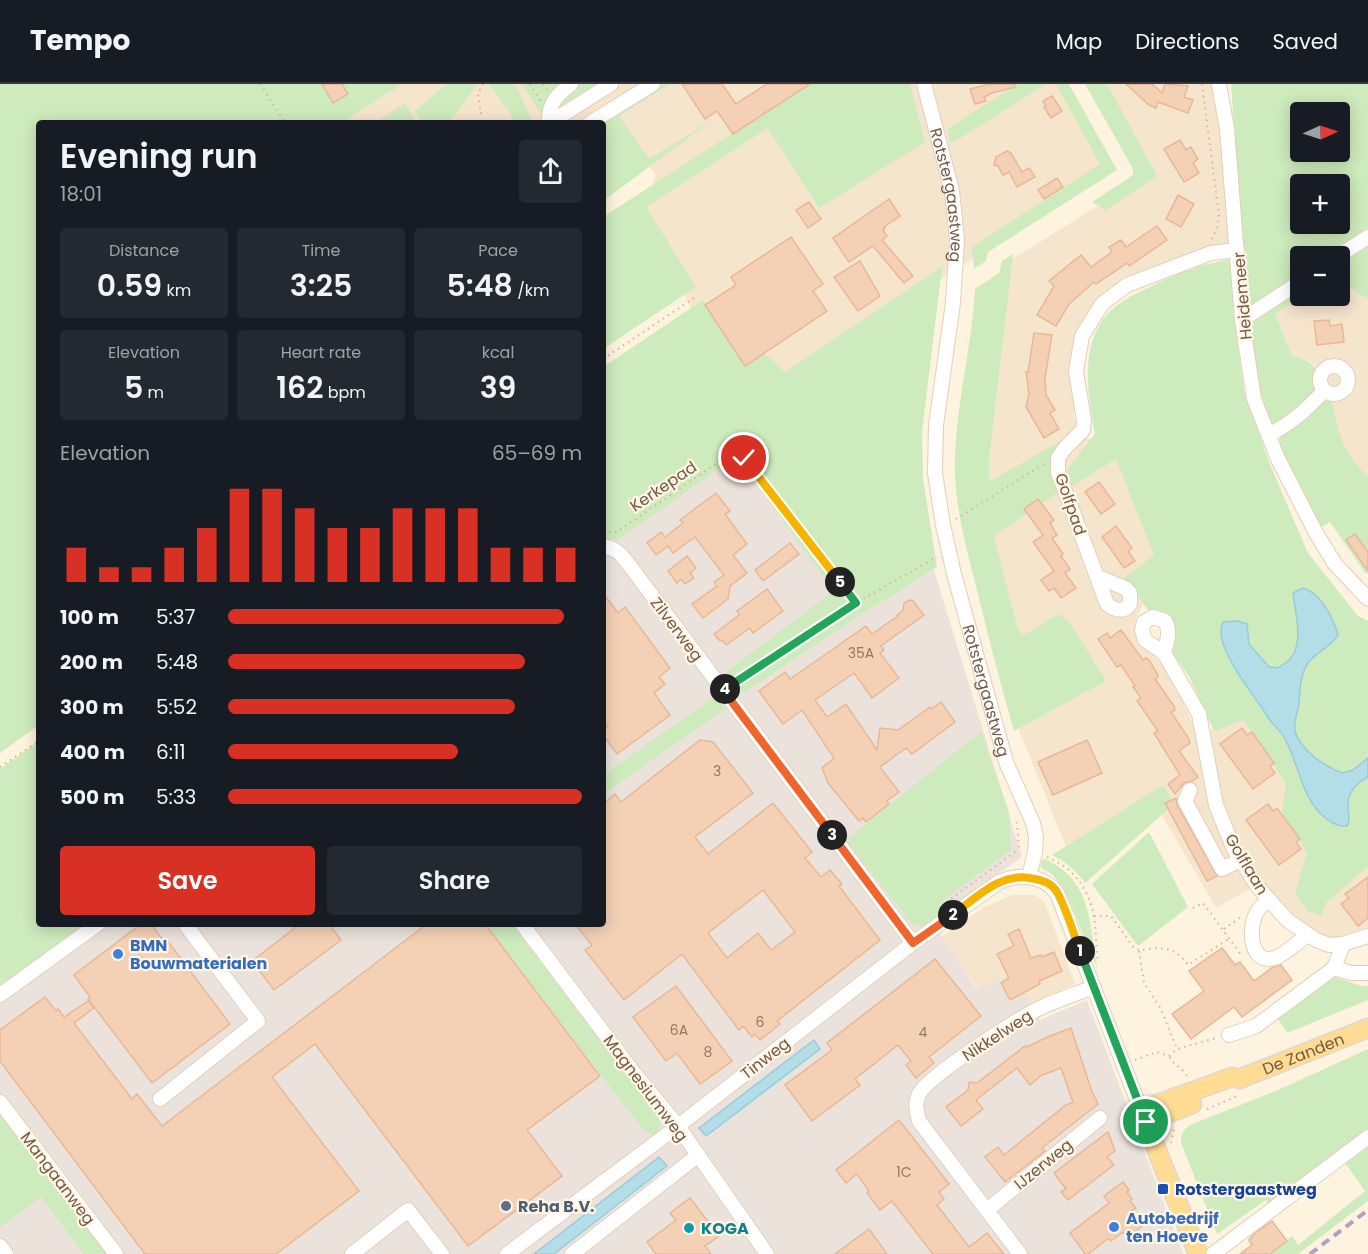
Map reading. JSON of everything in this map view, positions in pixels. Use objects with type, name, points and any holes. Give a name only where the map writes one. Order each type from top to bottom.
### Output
[{"type":"main road","name":"De Zanden","points":[[1143,1116],[1234,1084],[1239,1079],[1368,1028]]},
{"type":"main road","points":[[1143,1116],[1198,1254]]},
{"type":"street","points":[[549,120],[553,100],[571,84]]},
{"type":"street","points":[[558,120],[611,84]]},
{"type":"street","points":[[595,120],[653,84]]},
{"type":"street","name":"Rotstergaastweg","points":[[924,84],[952,191],[957,240],[953,303],[936,425],[935,473],[954,574],[1006,762],[1033,823],[1036,837],[1035,852],[1029,877]]},
{"type":"street","name":"Heidemeer","points":[[1219,84],[1227,129],[1242,320],[1254,399],[1268,435]]},
{"type":"street","points":[[1350,248],[1368,237]]},
{"type":"street","name":"Golfpad","points":[[1098,577],[1062,485],[1058,458],[1083,430],[1084,421],[1076,371],[1082,336],[1101,304],[1127,285],[1211,253],[1237,250]]},
{"type":"street","points":[[1242,320],[1290,289]]},
{"type":"street","points":[[1324,391],[1298,417],[1268,435],[1316,533],[1335,564],[1368,599]]},
{"type":"street","name":"Zilverweg","points":[[607,548],[623,557],[913,943]]},
{"type":"street","name":"Golflaan","points":[[1164,653],[1199,714],[1216,805],[1233,847],[1268,899],[1287,920],[1308,935],[1329,945],[1343,944],[1368,936]]},
{"type":"street","points":[[1190,790],[1185,801],[1222,869],[1240,860]]},
{"type":"street","points":[[1029,877],[1046,882],[1057,893],[1143,1116]]},
{"type":"street","name":"Tinweg","points":[[507,1254],[678,1126],[913,943],[999,882],[1008,878],[1029,877]]},
{"type":"street","points":[[1268,899],[1255,915],[1252,946],[1256,953],[1261,957],[1277,957],[1308,935]]},
{"type":"street","points":[[0,995],[94,927]]},
{"type":"street","points":[[160,1099],[258,1021],[187,927]]},
{"type":"street","name":"Magnesiumweg","points":[[524,927],[634,1073],[678,1126],[768,1254]]},
{"type":"street","points":[[1229,1035],[1256,1026],[1334,968],[1343,944]]},
{"type":"street","points":[[1334,968],[1351,973],[1368,973]]},
{"type":"street","name":"Nikkelweg","points":[[987,1210],[919,1121],[916,1103],[920,1092],[986,1041],[1038,1009],[1094,987]]},
{"type":"street","name":"Mangaanweg","points":[[0,1101],[116,1254]]},
{"type":"street","name":"IJzerweg","points":[[987,1210],[1100,1118]]},
{"type":"street","points":[[1213,1254],[1368,1137]]},
{"type":"street","points":[[572,1254],[698,1156]]},
{"type":"street","points":[[352,1254],[408,1210],[442,1253]]},
{"type":"street","points":[[987,1210],[1020,1254]]},
{"type":"street","points":[[0,1246],[6,1254]]},
{"type":"path","points":[[260,84],[283,120]]},
{"type":"path","points":[[480,114],[478,94],[483,84]]},
{"type":"path","points":[[1202,84],[1219,215],[1216,231],[1210,242],[1211,253]]},
{"type":"path","points":[[606,357],[694,298]]},
{"type":"path","name":"Kerkepad","points":[[606,533],[617,532],[730,454],[740,454],[856,603]]},
{"type":"path","points":[[943,525],[1049,460],[1058,458]]},
{"type":"path","points":[[723,690],[856,603],[938,556]]},
{"type":"path","points":[[0,767],[36,743]]},
{"type":"path","points":[[1035,852],[1062,863],[1072,871],[1083,887],[1094,916],[1099,965]]},
{"type":"path","points":[[1193,908],[1203,903],[1240,953],[1252,946]]},
{"type":"path","points":[[1094,916],[1111,916],[1134,948],[1139,951],[1157,948],[1171,949],[1182,956],[1188,965],[1230,938]]},
{"type":"path","points":[[1139,951],[1144,983],[1161,1009],[1177,1049]]},
{"type":"path","points":[[1169,1056],[1177,1049],[1229,1035]]},
{"type":"path","points":[[1138,1066],[1135,1060],[1157,1052],[1169,1056],[1172,1062],[1185,1071],[1188,1080]]},
{"type":"path","points":[[1172,1146],[1171,1134],[1176,1125]]},
{"type":"shaded area","points":[[245,84],[1057,84],[1109,169],[750,405],[695,316],[642,210],[656,176],[625,132],[606,124],[606,120],[272,120]]},
{"type":"shaded area","points":[[1091,84],[1214,84],[1232,245],[1124,280],[1075,336],[1074,418],[1087,439],[1123,434],[1169,553],[1134,623],[1140,644],[1169,670],[1193,724],[1209,730],[1244,719],[1289,784],[1311,854],[1322,903],[1368,861],[1368,929],[1363,932],[1333,941],[1311,931],[1297,922],[1263,881],[1216,908],[1156,805],[1071,859],[1016,723],[1018,644],[986,522],[983,476],[1005,264],[1147,175]]},
{"type":"shaded area","points":[[1350,287],[1368,300],[1368,477],[1352,462],[1346,451],[1339,434],[1332,402],[1316,393],[1317,370],[1308,360],[1292,356],[1275,314],[1290,304],[1290,306],[1350,306]]},
{"type":"shaded area","points":[[732,457],[933,567],[1022,857],[931,921],[977,989],[1018,973],[1040,1020],[1087,1000],[1183,1254],[0,1254],[0,976],[66,927],[606,927],[606,538],[623,533]]},
{"type":"shaded area","points":[[1012,895],[1035,895],[1045,903],[1075,984],[1032,1003],[1018,973],[978,989],[941,937],[983,908]]},
{"type":"green space","points":[[0,84],[402,84],[346,120],[36,120],[36,727],[0,753]]},
{"type":"green space","points":[[447,84],[477,84],[450,120],[421,120],[415,111]]},
{"type":"green space","points":[[489,84],[515,84],[532,120],[512,120],[510,113]]},
{"type":"green space","points":[[522,84],[608,84],[549,120],[545,120]]},
{"type":"green space","points":[[644,84],[670,84],[619,116],[649,159],[714,119],[606,199],[606,120],[589,120]]},
{"type":"green space","points":[[809,84],[910,84],[925,142],[819,208],[768,128],[646,207],[696,287],[606,347],[606,215]]},
{"type":"green space","points":[[1018,84],[1046,84],[951,144],[947,129]]},
{"type":"green space","points":[[1056,84],[1069,84],[1117,170],[988,252],[986,261],[974,269],[972,247],[1100,164]]},
{"type":"green space","points":[[1085,84],[1107,84],[1157,176],[1106,210],[1092,202],[1129,178],[1133,174],[1133,169]]},
{"type":"green space","points":[[1231,84],[1368,84],[1368,228],[1342,246],[1290,246],[1290,282],[1247,313]]},
{"type":"green space","points":[[405,103],[415,120],[380,120]]},
{"type":"green space","points":[[1368,246],[1368,300],[1350,287],[1350,258]]},
{"type":"green space","points":[[1013,254],[989,458],[989,482],[1076,432],[1051,463],[1060,491],[994,536],[1018,630],[1022,634],[1028,633],[1052,618],[1063,615],[1106,681],[1014,731],[964,538],[955,472],[956,435],[975,289],[999,273],[1002,261]]},
{"type":"green space","points":[[1232,259],[1236,332],[1244,391],[1269,462],[1308,553],[1358,616],[1368,621],[1368,866],[1325,904],[1321,916],[1308,911],[1295,893],[1307,853],[1282,813],[1286,784],[1244,720],[1214,731],[1190,678],[1172,652],[1175,635],[1172,623],[1169,619],[1151,612],[1124,578],[1154,555],[1116,459],[1072,486],[1067,470],[1095,434],[1088,389],[1089,359],[1091,344],[1104,318],[1125,300],[1160,282],[1200,266]]},
{"type":"green space","points":[[942,267],[922,432],[923,479],[937,567],[743,693],[726,672],[830,594],[829,585],[741,462],[731,460],[618,540],[606,539],[606,365],[703,300],[785,372]]},
{"type":"green space","points":[[1290,297],[1290,304],[1275,314],[1292,356],[1311,364],[1317,372],[1316,393],[1277,425],[1269,422],[1256,373],[1248,330],[1256,319]]},
{"type":"green space","points":[[1327,399],[1332,402],[1347,451],[1368,477],[1368,572],[1366,574],[1330,522],[1333,520],[1320,528],[1278,447],[1281,435],[1322,400]]},
{"type":"green space","points":[[716,696],[725,709],[606,792],[606,773]]},
{"type":"green space","points":[[981,732],[1009,812],[1011,850],[943,900],[935,921],[926,928],[912,924],[846,840]]},
{"type":"green space","points":[[36,743],[36,927],[80,927],[0,988],[0,769]]},
{"type":"green space","points":[[1163,785],[1174,804],[1085,883],[1062,860],[1052,855]]},
{"type":"green space","points":[[1149,832],[1188,907],[1138,946],[1092,884]]},
{"type":"green space","points":[[1043,858],[1060,867],[1072,878],[1080,891],[1090,920],[1098,970],[1064,889],[1052,874],[1040,867]]},
{"type":"green space","points":[[487,927],[516,927],[659,1118],[660,1126],[656,1136],[645,1132]]},
{"type":"green space","points":[[1332,976],[1361,986],[1368,986],[1368,1000],[1287,1033],[1277,1017]]},
{"type":"green space","points":[[1368,1049],[1368,1131],[1270,1206],[1266,1200],[1217,1234],[1181,1143],[1184,1130],[1190,1125],[1276,1091]]},
{"type":"green space","points":[[0,1112],[107,1254],[84,1254],[41,1197],[0,1227]]},
{"type":"green space","points":[[1368,1141],[1368,1201],[1298,1254],[1272,1254],[1292,1236],[1298,1245],[1365,1191],[1343,1160]]},
{"type":"water","points":[[1303,588],[1321,601],[1338,635],[1311,659],[1303,672],[1295,731],[1307,751],[1342,773],[1353,770],[1368,758],[1368,777],[1357,785],[1349,797],[1347,826],[1328,820],[1313,805],[1283,736],[1270,721],[1240,676],[1222,641],[1223,622],[1238,621],[1247,624],[1249,644],[1269,667],[1277,668],[1289,660],[1297,646],[1297,619],[1293,593]]},
{"type":"water","points":[[814,1040],[820,1049],[706,1136],[699,1128]]},
{"type":"water","points":[[659,1157],[667,1166],[554,1254],[534,1254]]},
{"type":"building","points":[[322,84],[342,84],[348,94],[333,103]]},
{"type":"building","points":[[682,84],[722,84],[736,104],[767,84],[810,84],[733,134],[717,111],[705,119]]},
{"type":"building","points":[[990,84],[1015,84],[1015,87],[992,93],[984,97],[986,101],[975,104],[970,89]]},
{"type":"building","points":[[1126,84],[1152,84],[1162,93],[1165,84],[1188,86],[1184,97],[1193,100],[1188,113],[1158,102],[1156,108],[1149,105]]},
{"type":"building","points":[[1052,96],[1062,111],[1051,118],[1043,101]]},
{"type":"building","points":[[1180,140],[1186,150],[1191,147],[1198,159],[1193,163],[1199,173],[1184,182],[1164,149]]},
{"type":"building","points":[[1007,151],[1011,153],[1022,172],[1029,168],[1035,177],[1017,187],[1009,172],[1003,175],[998,166],[994,165],[996,157]]},
{"type":"building","points":[[1057,178],[1063,187],[1044,199],[1038,190]]},
{"type":"building","points":[[1178,195],[1194,204],[1181,227],[1166,219]]},
{"type":"building","points":[[889,199],[900,216],[884,227],[883,230],[887,236],[882,240],[913,276],[904,283],[873,246],[849,262],[833,238]]},
{"type":"building","points":[[809,202],[821,219],[808,228],[796,210]]},
{"type":"building","points":[[1157,226],[1167,240],[1129,266],[1127,263],[1096,284],[1094,282],[1069,304],[1056,326],[1037,315],[1054,286],[1049,281],[1081,255],[1091,267],[1112,252],[1109,247],[1121,240],[1126,247]]},
{"type":"building","points":[[791,237],[823,284],[813,291],[827,311],[745,366],[705,305],[736,285],[731,277]]},
{"type":"building","points":[[860,261],[880,296],[858,311],[834,277]]},
{"type":"building","points":[[1329,320],[1330,326],[1342,324],[1344,342],[1317,345],[1314,321]]},
{"type":"building","points":[[1034,333],[1052,335],[1045,378],[1046,395],[1055,410],[1050,413],[1059,429],[1044,438],[1026,407],[1029,394],[1026,372],[1028,372]]},
{"type":"building","points":[[1099,482],[1115,504],[1101,514],[1085,492]]},
{"type":"building","points":[[716,493],[730,511],[725,514],[747,544],[733,555],[747,573],[730,586],[728,599],[703,618],[692,604],[717,586],[714,582],[724,575],[695,537],[673,553],[668,546],[656,555],[647,543],[661,532],[665,537],[683,523],[680,520]]},
{"type":"building","points":[[1038,499],[1054,520],[1050,523],[1057,535],[1052,538],[1070,569],[1065,573],[1076,588],[1061,598],[1054,588],[1049,591],[1041,580],[1054,571],[1033,542],[1043,535],[1024,509]]},
{"type":"building","points":[[1116,526],[1132,548],[1128,551],[1135,561],[1124,568],[1102,537]]},
{"type":"building","points":[[1355,534],[1368,552],[1368,571],[1346,540]]},
{"type":"building","points":[[790,543],[799,554],[763,581],[755,570]]},
{"type":"building","points":[[687,556],[696,568],[690,573],[694,578],[685,584],[681,579],[677,583],[668,571]]},
{"type":"building","points":[[767,589],[783,611],[753,633],[750,628],[726,645],[722,640],[720,641],[714,634],[739,615],[737,611]]},
{"type":"building","points":[[606,597],[618,613],[625,607],[670,668],[659,677],[665,684],[654,693],[670,715],[617,754],[606,739],[608,726],[606,724]]},
{"type":"building","points":[[909,600],[913,601],[924,615],[881,646],[884,650],[880,653],[899,678],[872,698],[854,673],[815,700],[827,717],[846,704],[877,750],[880,728],[898,730],[930,707],[931,709],[941,702],[955,722],[912,754],[906,748],[880,767],[899,792],[887,801],[889,804],[866,822],[863,818],[859,821],[828,783],[822,768],[834,758],[802,710],[783,724],[759,691],[785,672],[790,679],[866,626],[872,634],[898,616],[903,610],[904,603]]},
{"type":"building","points":[[1121,630],[1143,660],[1146,658],[1149,660],[1157,673],[1158,677],[1155,679],[1174,706],[1175,710],[1171,712],[1189,739],[1190,743],[1179,751],[1198,777],[1184,783],[1175,794],[1168,784],[1180,775],[1154,733],[1158,731],[1137,701],[1141,698],[1133,687],[1135,686],[1121,665],[1117,667],[1098,639],[1107,633],[1110,638]]},
{"type":"building","points":[[1242,728],[1247,735],[1252,732],[1274,763],[1270,766],[1275,773],[1253,789],[1220,744]]},
{"type":"building","points":[[700,740],[713,742],[753,793],[695,837],[708,854],[773,803],[812,852],[805,858],[821,877],[830,870],[842,884],[839,886],[880,940],[777,1021],[780,1024],[760,1040],[755,1034],[752,1037],[743,1026],[739,1030],[682,954],[624,1000],[585,950],[592,945],[577,927],[606,927],[606,802],[615,794],[621,802]],"holes":[[[763,890],[795,932],[771,950],[758,933],[727,958],[708,933]]]},
{"type":"building","points":[[1087,740],[1102,773],[1053,795],[1038,762]]},
{"type":"building","points":[[1176,798],[1177,805],[1217,876],[1207,881],[1165,803]]},
{"type":"building","points":[[1268,804],[1273,811],[1277,808],[1300,839],[1296,842],[1301,849],[1279,865],[1246,820]]},
{"type":"building","points":[[1368,877],[1368,918],[1358,926],[1341,904],[1349,898],[1345,894]]},
{"type":"building","points":[[137,927],[153,927],[164,941],[166,939],[230,1024],[152,1083],[88,999],[90,997],[74,975]]},
{"type":"building","points":[[296,927],[331,927],[341,940],[274,990],[252,961]]},
{"type":"building","points":[[423,927],[487,927],[600,1076],[527,1130],[562,1176],[468,1246],[315,1044],[272,1077],[359,1191],[276,1254],[145,1254],[0,1061],[0,1030],[45,997],[64,1017],[88,1001],[94,1008],[74,1023],[132,1099],[137,1094],[162,1126]]},
{"type":"building","points":[[1019,929],[1031,958],[1041,955],[1042,957],[1054,952],[1062,971],[1039,981],[1040,984],[1010,1000],[1001,983],[1009,978],[997,954],[1014,946],[1008,934]]},
{"type":"building","points":[[1222,948],[1235,965],[1240,962],[1254,981],[1273,967],[1281,965],[1292,980],[1242,1017],[1234,1007],[1191,1039],[1172,1014],[1204,991],[1189,971]]},
{"type":"building","points":[[935,959],[981,1016],[929,1057],[934,1063],[916,1078],[906,1065],[911,1061],[898,1045],[855,1079],[860,1085],[812,1121],[785,1085],[832,1050],[827,1043]]},
{"type":"building","points":[[676,986],[732,1061],[700,1084],[677,1053],[666,1061],[633,1017]]},
{"type":"building","points":[[1071,1028],[1098,1104],[1042,1148],[1045,1151],[1005,1182],[985,1157],[998,1147],[1004,1155],[1066,1105],[1073,1102],[1061,1068],[1042,1075],[1030,1085],[1017,1068],[976,1100],[983,1109],[961,1126],[946,1107],[968,1090],[969,1082],[977,1083],[1025,1046]]},
{"type":"building","points":[[899,1120],[949,1184],[939,1192],[944,1199],[937,1205],[969,1247],[987,1233],[1004,1254],[933,1254],[892,1201],[880,1210],[867,1193],[869,1191],[857,1174],[846,1183],[836,1170]]},
{"type":"building","points":[[1108,1132],[1115,1151],[1107,1157],[1114,1165],[1068,1200],[1061,1192],[1066,1189],[1054,1173]]},
{"type":"building","points":[[1123,1182],[1129,1190],[1127,1192],[1132,1199],[1130,1201],[1136,1208],[1131,1211],[1142,1226],[1127,1238],[1123,1232],[1111,1241],[1109,1238],[1085,1254],[1070,1233],[1109,1203],[1104,1196]]},
{"type":"building","name":"KOGA","points":[[690,1198],[719,1236],[705,1246],[711,1254],[656,1254],[647,1242],[676,1220],[670,1213]]},
{"type":"building","points":[[1272,1221],[1287,1241],[1270,1254],[1240,1254],[1252,1245],[1249,1240],[1254,1234]]},
{"type":"building","points":[[869,1229],[887,1254],[835,1254]]},
{"type":"railway","points":[[1310,1254],[1368,1210]]},
{"type":"place","name":"BMN Bouwmaterialen","points":[[118,954]]},
{"type":"place","name":"Rotstergaastweg","points":[[1163,1189]]},
{"type":"place","name":"Reha B.V.","points":[[506,1206]]},
{"type":"place","name":"Autobedrijf ten Hoeve","points":[[1114,1227]]},
{"type":"place","name":"KOGA","points":[[689,1228]]},
{"type":"route","points":[[744,458],[856,603],[723,690],[913,943],[1008,878],[1029,877],[1052,886],[1066,915],[1146,1122]]}]
